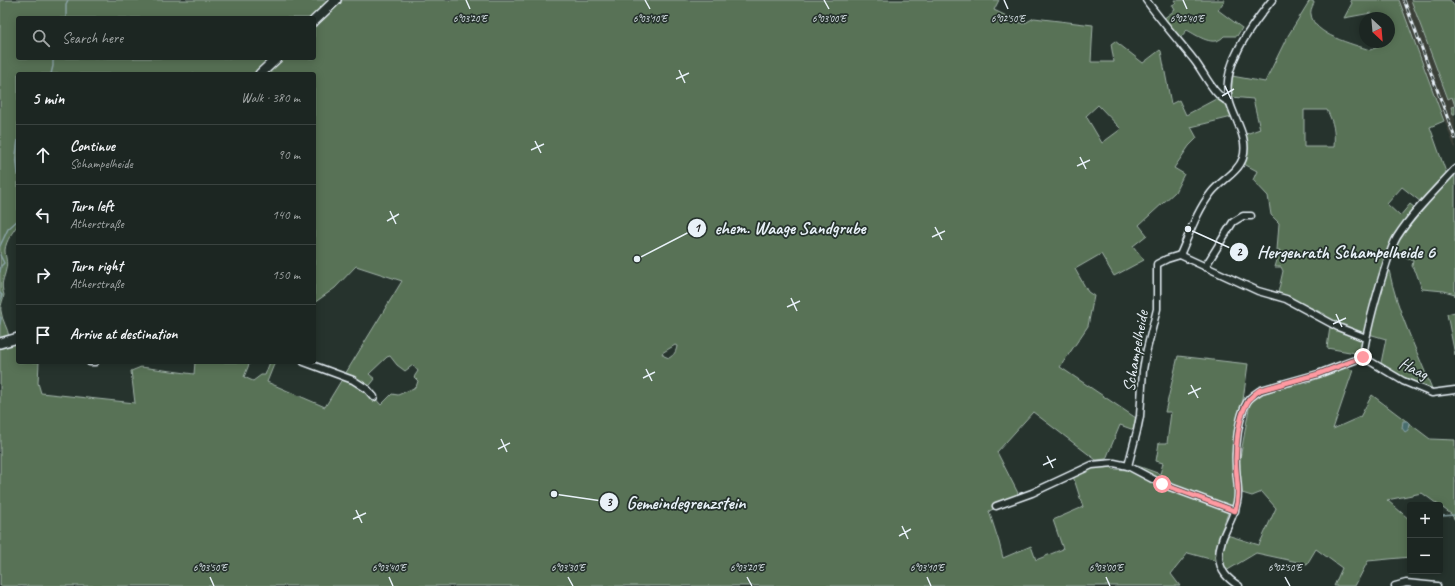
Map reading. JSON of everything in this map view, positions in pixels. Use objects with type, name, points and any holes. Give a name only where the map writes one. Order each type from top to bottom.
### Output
[{"type":"street","points":[[316,19],[336,0]]},
{"type":"street","points":[[1146,0],[1195,61],[1218,95],[1229,102]]},
{"type":"street","points":[[1272,0],[1259,16],[1238,49],[1230,73],[1227,91],[1229,102],[1242,133],[1245,150],[1243,158],[1236,169],[1212,192],[1204,202],[1180,255],[1258,291],[1286,299],[1338,327],[1366,338]]},
{"type":"street","points":[[262,72],[274,60]]},
{"type":"street","points":[[1239,586],[1229,580],[1223,571],[1220,558],[1220,548],[1223,536],[1235,511],[1238,493],[1236,453],[1243,410],[1253,395],[1260,390],[1318,374],[1363,357],[1373,304],[1391,249],[1396,239],[1419,208],[1455,169]]},
{"type":"street","points":[[1205,267],[1233,222],[1243,216],[1252,216]]},
{"type":"street","name":"Schampelheide","points":[[1128,466],[1140,416],[1141,384],[1145,358],[1158,309],[1157,264],[1180,255]]},
{"type":"street","points":[[0,343],[16,339]]},
{"type":"street","name":"Haag","points":[[1363,357],[1403,381],[1432,393],[1455,390]]},
{"type":"street","points":[[309,364],[353,380],[367,389],[374,397]]},
{"type":"street","points":[[996,506],[1032,493],[1092,465],[1114,463],[1128,466],[1162,484],[1235,511]]},
{"type":"street","points":[[1395,586],[1406,583],[1437,586]]},
{"type":"shaded area","points":[[1399,0],[1411,0],[1447,99],[1452,97],[1455,106],[1451,107],[1455,119],[1455,149]]},
{"type":"green space","points":[[0,0],[999,0],[994,10],[1023,24],[1034,18],[1093,25],[1091,62],[1114,62],[1111,44],[1115,41],[1143,63],[1160,50],[1171,104],[1179,100],[1186,115],[1216,99],[1228,105],[1232,117],[1191,127],[1197,138],[1189,146],[1174,168],[1184,174],[1175,192],[1139,225],[1147,235],[1133,246],[1144,260],[1114,276],[1101,254],[1075,269],[1088,292],[1094,296],[1088,326],[1060,367],[1136,418],[1134,430],[1120,425],[1106,459],[1096,460],[1033,412],[997,452],[1020,497],[989,511],[1003,558],[1031,546],[1036,560],[1063,549],[1053,520],[1083,507],[1073,476],[1088,468],[1110,466],[1113,469],[1128,470],[1138,466],[1160,474],[1163,463],[1156,461],[1159,443],[1167,443],[1171,412],[1165,412],[1178,356],[1248,364],[1243,400],[1232,454],[1236,499],[1228,513],[1221,532],[1217,550],[1217,561],[1188,553],[1171,574],[1180,586],[0,586],[0,346],[16,343],[16,364],[39,364],[38,383],[41,393],[135,403],[131,371],[141,367],[194,374],[195,364],[249,364],[244,377],[253,381],[261,375],[265,375],[269,364],[274,364],[267,382],[325,407],[402,281],[356,266],[335,288],[316,302],[316,72],[16,72],[16,227],[8,239],[5,250],[7,266],[2,284],[4,295],[1,305],[3,318],[9,337],[0,340]],"holes":[[[1098,105],[1121,129],[1102,143],[1086,116]],[[675,345],[677,346],[676,350],[672,356],[669,358],[664,356],[662,353]],[[390,356],[397,365],[405,371],[413,365],[418,371],[414,377],[418,381],[416,387],[398,395],[392,394],[381,405],[367,389],[375,379],[369,374]]]},
{"type":"green space","points":[[1174,0],[1225,0],[1218,10],[1242,28],[1237,36],[1224,36],[1216,41],[1206,40],[1187,30],[1179,39],[1163,19],[1175,10],[1172,5],[1176,3]]},
{"type":"green space","points":[[1310,0],[1314,2],[1311,10],[1313,21],[1319,28],[1344,42],[1359,47],[1359,48],[1370,50],[1375,48],[1395,48],[1395,12],[1359,12],[1359,15],[1344,18],[1352,3],[1350,0],[1399,0],[1444,121],[1430,127],[1447,175],[1421,202],[1402,187],[1387,204],[1400,216],[1410,204],[1415,208],[1401,227],[1384,269],[1389,270],[1402,316],[1433,391],[1404,379],[1381,363],[1386,339],[1362,332],[1361,354],[1327,348],[1330,327],[1325,314],[1278,293],[1283,271],[1281,267],[1275,267],[1280,250],[1277,250],[1279,223],[1271,215],[1268,196],[1253,180],[1257,171],[1244,164],[1248,149],[1246,134],[1260,129],[1253,99],[1231,97],[1232,76],[1265,82],[1286,39]],"holes":[[[1304,110],[1327,110],[1334,128],[1334,147],[1304,147]]]},
{"type":"green space","points":[[1411,0],[1450,0],[1455,7],[1455,106],[1452,97],[1448,99]]},
{"type":"green space","points":[[1455,106],[1455,114],[1453,114],[1451,107]]},
{"type":"green space","points":[[1455,175],[1455,294],[1444,291],[1422,289],[1416,272],[1412,266],[1413,261],[1394,250],[1414,219]]},
{"type":"green space","points":[[1455,312],[1455,355],[1447,314]]},
{"type":"green space","points":[[1346,368],[1353,370],[1333,429],[1360,417],[1372,395],[1430,439],[1455,440],[1455,520],[1451,514],[1443,508],[1443,502],[1434,502],[1422,493],[1387,500],[1407,517],[1407,557],[1368,561],[1355,586],[1334,586],[1342,568],[1316,549],[1307,564],[1256,553],[1226,571],[1223,553],[1227,535],[1259,545],[1276,508],[1262,492],[1252,496],[1242,493],[1239,464],[1250,403],[1263,394],[1280,388],[1306,383]]},
{"type":"water","points":[[1403,421],[1407,421],[1409,423],[1408,430],[1405,432],[1402,428]]},
{"type":"waterway","points":[[66,16],[66,4],[68,0]]},
{"type":"waterway","points":[[52,72],[54,60]]},
{"type":"waterway","points":[[0,246],[8,229],[16,222]]},
{"type":"waterway","points":[[0,255],[4,263],[1,266],[0,272]]},
{"type":"waterway","points":[[0,293],[2,295],[0,302]]},
{"type":"waterway","points":[[0,317],[0,324]]},
{"type":"waterway","points":[[1443,516],[1455,515]]},
{"type":"railway","points":[[1404,0],[1455,138]]},
{"type":"place","name":"Hergenrath Schampelheide 6","points":[[1188,229]]},
{"type":"place","name":"ehem. Waage Sandgrube","points":[[637,259]]},
{"type":"place","name":"Gemeindegrenzstein","points":[[554,494]]},
{"type":"route","points":[[1162,484],[1235,511],[1238,493],[1236,453],[1243,410],[1253,395],[1260,390],[1318,374],[1363,357]]}]
